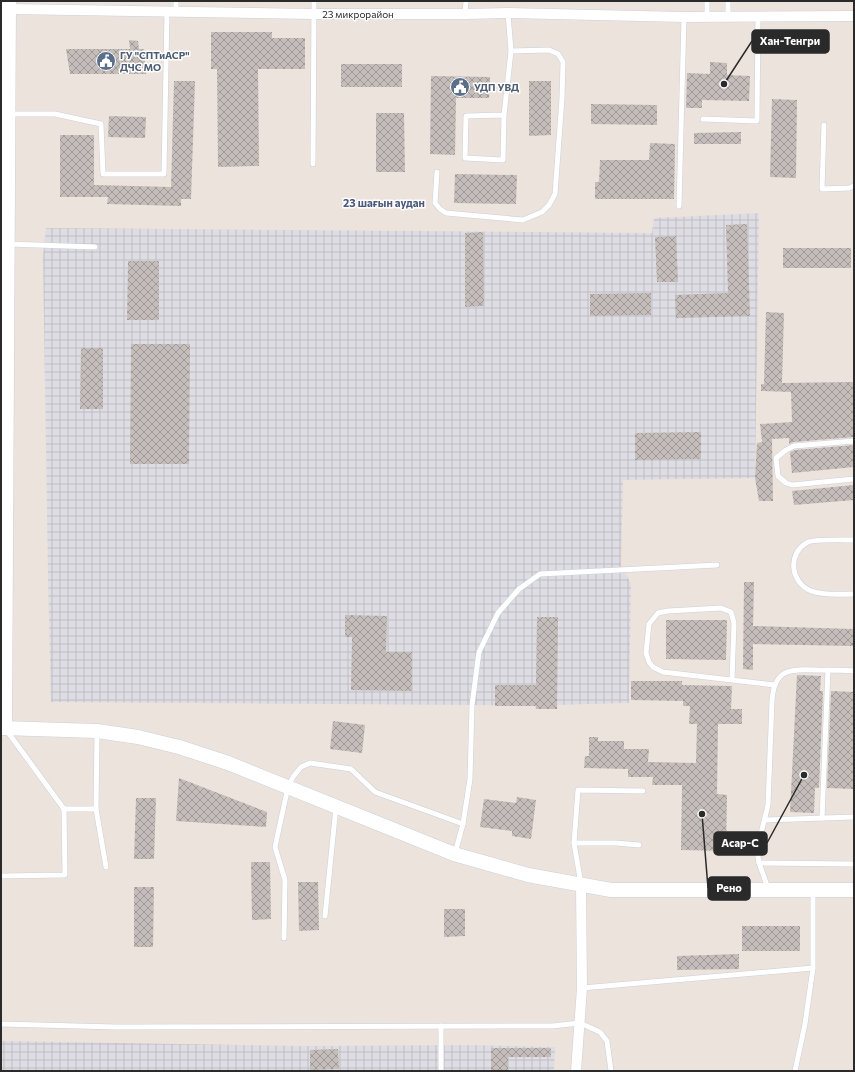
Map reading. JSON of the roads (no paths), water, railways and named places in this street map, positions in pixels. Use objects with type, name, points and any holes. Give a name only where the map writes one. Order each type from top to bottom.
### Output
[{"type":"street","name":"23 микрорайон","points":[[9,5],[171,11],[314,14],[508,13],[684,16],[854,16]]},
{"type":"street","points":[[9,5],[7,244],[4,309],[3,728],[97,731],[138,737],[179,747],[228,763],[454,854],[528,875],[611,890],[854,890]]},
{"type":"street","points":[[576,1071],[582,988],[581,885]]},
{"type":"lane","points":[[8,114],[55,114],[101,124],[103,174],[164,174],[171,11],[176,1]]},
{"type":"lane","points":[[313,164],[314,1]]},
{"type":"lane","points":[[465,14],[466,1]]},
{"type":"lane","points":[[707,1],[707,16]]},
{"type":"lane","points":[[728,1],[728,16]]},
{"type":"lane","points":[[504,115],[466,116],[465,158],[503,160],[504,115],[511,51],[508,13]]},
{"type":"lane","points":[[679,206],[684,16]]},
{"type":"lane","points":[[703,119],[757,121],[758,16]]},
{"type":"lane","points":[[437,172],[435,203],[446,213],[523,220],[542,212],[549,205],[555,194],[563,62],[558,54],[550,50],[511,51]]},
{"type":"lane","points":[[824,125],[822,189],[849,188],[854,186]]},
{"type":"lane","points":[[7,244],[94,247]]},
{"type":"lane","points":[[854,441],[794,446],[776,458],[778,476],[786,483],[792,485],[854,479]]},
{"type":"lane","points":[[854,540],[809,541],[798,549],[794,556],[793,564],[796,575],[801,584],[810,591],[821,593],[854,594]]},
{"type":"lane","points":[[454,854],[463,824],[470,779],[472,705],[479,652],[498,613],[519,589],[540,574],[717,565]]},
{"type":"lane","points":[[732,680],[734,623],[731,612],[721,608],[668,611],[658,613],[653,618],[649,624],[646,653],[647,658],[653,667],[663,672],[774,685]]},
{"type":"lane","points":[[769,890],[759,862],[758,842],[768,805],[774,685],[784,674],[794,669],[854,671]]},
{"type":"lane","points":[[822,818],[828,670]]},
{"type":"lane","points":[[1,876],[65,875],[64,809],[3,728]]},
{"type":"lane","points":[[97,731],[96,809],[106,867]]},
{"type":"lane","points":[[284,938],[285,880],[275,846],[288,787],[293,777],[301,767],[310,763],[351,769],[375,792],[463,824]]},
{"type":"lane","points":[[581,885],[574,843],[578,790],[643,791]]},
{"type":"lane","points":[[325,916],[336,806]]},
{"type":"lane","points":[[64,809],[96,809]]},
{"type":"lane","points":[[765,820],[854,817]]},
{"type":"lane","points":[[574,843],[616,843],[639,845]]},
{"type":"lane","points":[[759,862],[854,864]]},
{"type":"lane","points":[[795,1071],[805,1024],[813,968],[813,890]]},
{"type":"lane","points":[[582,988],[813,968]]},
{"type":"lane","points":[[1,1024],[116,1027],[552,1026],[580,1023],[600,1032],[607,1041],[611,1071]]},
{"type":"lane","points":[[441,1026],[441,1071]]},
{"type":"place","name":"ГУ \"СПТиАСР\" ДЧС МО","points":[[106,61]]},
{"type":"place","name":"Хан-Тенгри","points":[[724,84]]},
{"type":"place","name":"УДП УВД","points":[[460,87]]},
{"type":"place","name":"Асар-С","points":[[804,775]]},
{"type":"place","name":"Рено","points":[[702,814]]},
{"type":"district","name":"23 шағын аудан","points":[[384,203]]}]
